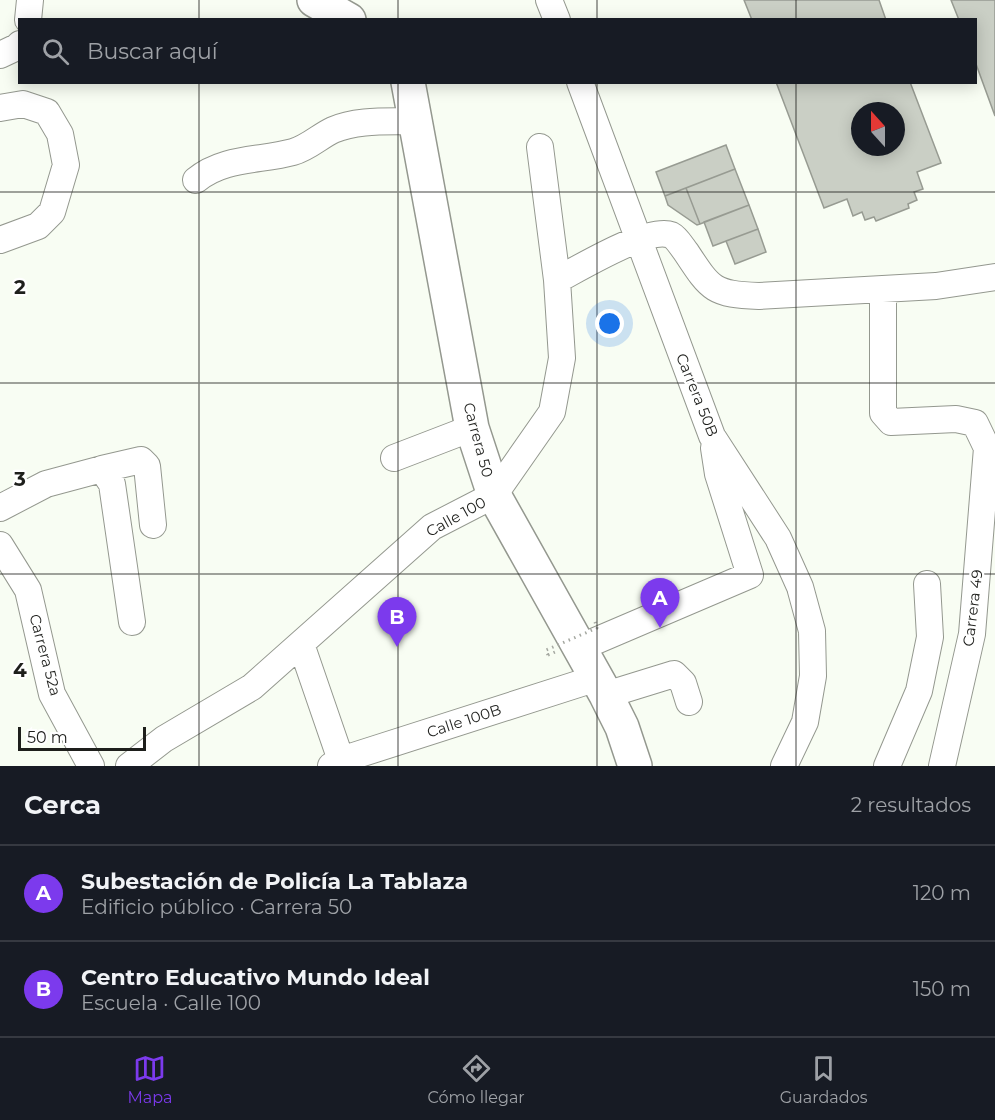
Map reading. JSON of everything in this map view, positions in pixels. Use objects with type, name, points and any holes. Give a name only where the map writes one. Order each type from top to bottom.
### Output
[{"type":"main road","points":[[314,0],[346,18]]},
{"type":"main road","name":"Carrera 50","points":[[408,84],[472,428],[494,495],[574,642],[602,687],[622,727],[635,766]]},
{"type":"street","points":[[28,18],[30,0]]},
{"type":"street","points":[[549,0],[556,18]]},
{"type":"street","points":[[0,55],[18,46]]},
{"type":"street","name":"Carrera 50B","points":[[581,84],[712,436],[778,538],[800,587],[812,631],[813,676],[805,722],[784,766]]},
{"type":"street","points":[[0,108],[23,104],[47,112],[60,134],[66,165],[52,212],[38,226],[0,240]]},
{"type":"street","points":[[196,180],[207,171],[221,165],[250,159],[270,158],[297,151],[333,130],[347,125],[417,121]]},
{"type":"street","name":"Calle 100","points":[[136,764],[164,739],[252,687],[432,527],[494,495],[552,412],[562,358],[556,280],[540,147]]},
{"type":"street","points":[[556,280],[638,239],[658,234],[670,235],[681,244],[702,276],[714,288],[732,295],[759,296],[936,286],[995,278]]},
{"type":"street","name":"Carrera 49","points":[[883,289],[883,413],[891,422],[956,419],[975,423],[987,448],[972,634],[942,766]]},
{"type":"street","points":[[394,458],[472,428]]},
{"type":"street","points":[[574,642],[750,575],[718,474],[712,436]]},
{"type":"street","points":[[0,508],[46,484],[141,460],[147,466],[153,525]]},
{"type":"street","points":[[102,469],[112,484],[132,622]]},
{"type":"street","points":[[0,513],[0,522]]},
{"type":"street","name":"Carrera 52a","points":[[0,545],[28,590],[52,694],[91,766]]},
{"type":"street","points":[[887,766],[919,692],[930,637],[927,584]]},
{"type":"street","points":[[301,644],[339,764]]},
{"type":"street","name":"Calle 100B","points":[[339,764],[602,687],[674,674],[683,683],[689,702]]},
{"type":"street","points":[[919,692],[958,695]]},
{"type":"path","points":[[597,628],[574,642],[546,650],[597,628]]},
{"type":"building","points":[[744,0],[879,0],[885,18],[751,18]]},
{"type":"building","points":[[951,0],[995,0],[995,116],[977,67],[977,18],[958,18]]},
{"type":"building","points":[[777,84],[911,84],[941,163],[917,172],[923,189],[914,192],[917,200],[908,204],[909,208],[876,221],[874,217],[865,220],[862,212],[853,216],[847,199],[824,208]]},
{"type":"building","points":[[726,145],[735,169],[665,196],[656,172]]},
{"type":"building","points":[[735,169],[749,205],[700,224],[686,188]]},
{"type":"building","points":[[686,188],[700,224],[697,225],[668,205],[665,196]]},
{"type":"building","points":[[749,205],[758,229],[713,246],[704,222]]},
{"type":"building","points":[[758,229],[766,252],[735,264],[726,241]]},
{"type":"place","name":"Subestación de Policía La Tablaza","points":[[660,628]]},
{"type":"place","name":"Centro Educativo Mundo Ideal","points":[[397,647]]}]
